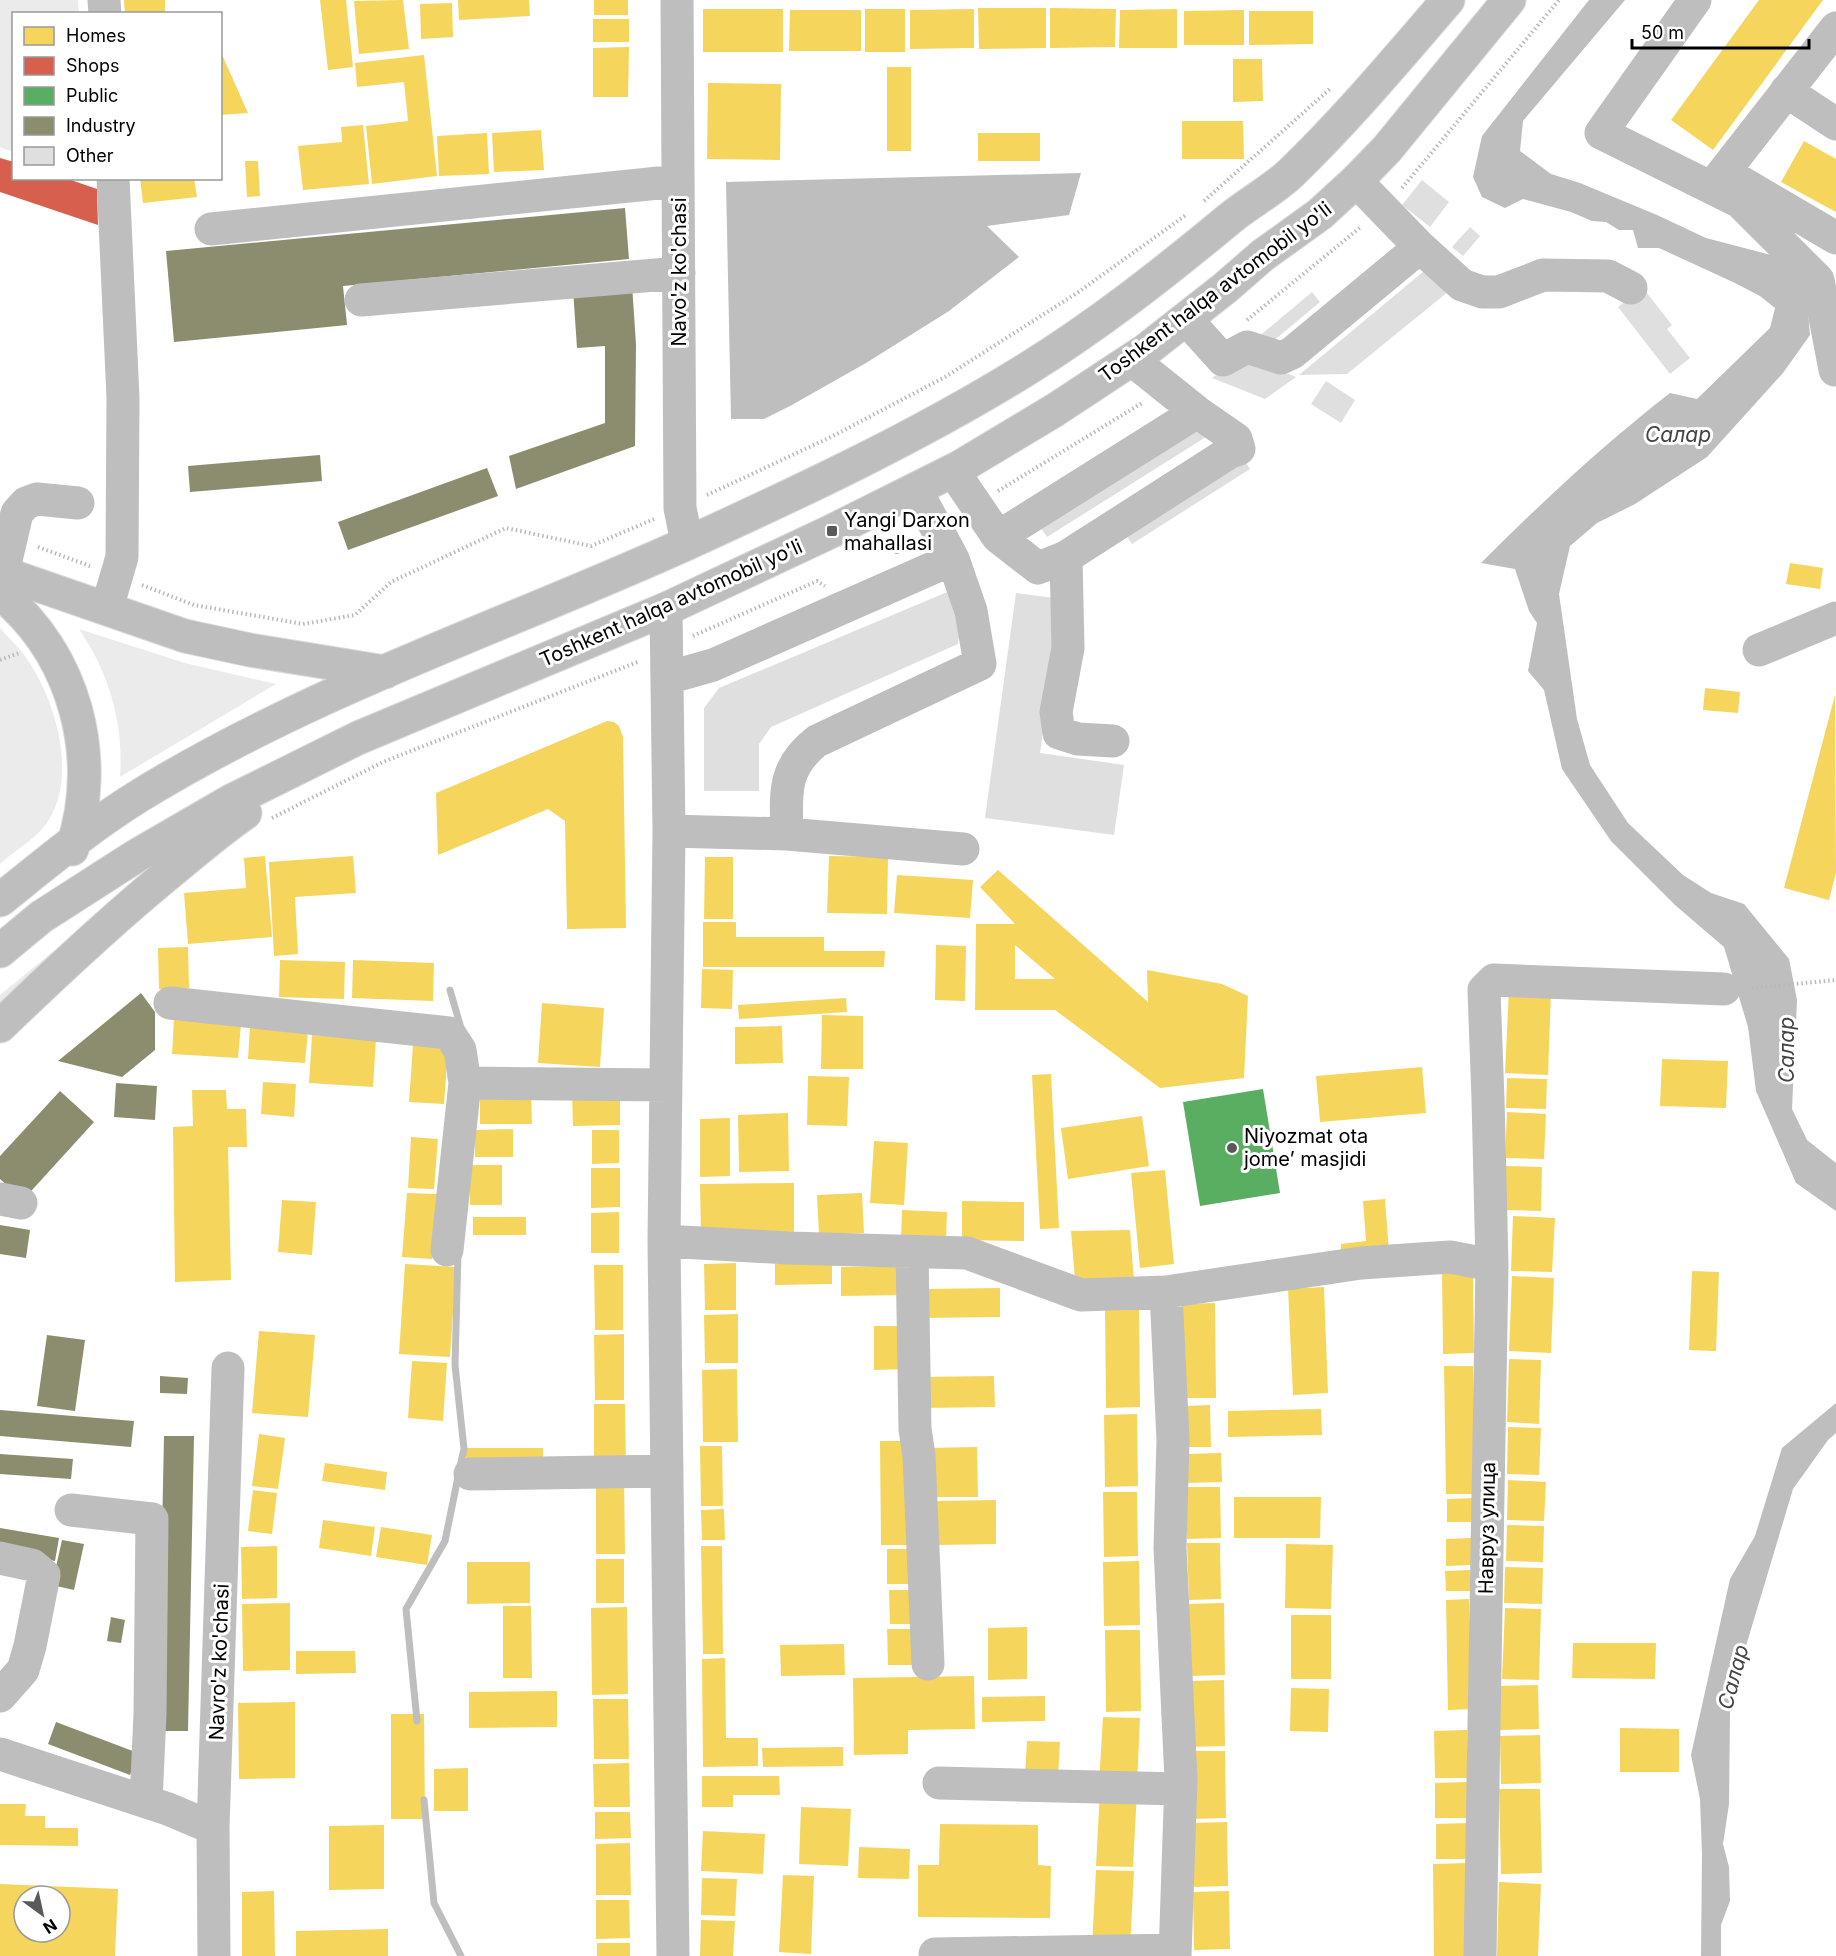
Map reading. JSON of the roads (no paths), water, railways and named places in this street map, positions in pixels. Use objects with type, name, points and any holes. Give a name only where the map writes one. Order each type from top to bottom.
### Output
[{"type":"main road","name":"Navo'z ko'chasi","points":[[677,0],[680,508],[687,543]]},
{"type":"main road","points":[[0,900],[75,839],[136,798],[223,749],[385,672],[687,543],[898,443],[984,396],[1031,367],[1157,279],[1232,216],[1287,177],[1351,113],[1448,0]]},
{"type":"main road","name":"Toshkent halqa avtomobil yo'li","points":[[0,951],[41,916],[136,856],[231,801],[358,738],[666,609],[916,490],[1035,423],[1132,360],[1263,255],[1320,214],[1387,149],[1509,0]]},
{"type":"main road","points":[[1695,0],[1601,134],[1718,179],[1836,238]]},
{"type":"main road","points":[[1718,179],[1836,28]]},
{"type":"main road","points":[[1786,91],[1836,124]]},
{"type":"main road","points":[[1351,113],[1387,149]]},
{"type":"main road","points":[[1718,179],[1818,280],[1834,370]]},
{"type":"main road","points":[[107,608],[122,557],[123,398],[113,180]]},
{"type":"main road","points":[[211,228],[678,181]]},
{"type":"main road","points":[[1356,181],[1420,247],[1462,285],[1482,292],[1499,292],[1543,275],[1608,276],[1631,288]]},
{"type":"main road","points":[[1186,319],[1223,360],[1247,347],[1281,358],[1292,353],[1420,247]]},
{"type":"main road","points":[[362,300],[679,273]]},
{"type":"main road","points":[[952,471],[998,537],[1038,568],[1066,558],[1230,452],[1239,449],[1236,439],[1197,412],[1132,360]]},
{"type":"main road","points":[[998,537],[1197,412]]},
{"type":"main road","points":[[787,834],[786,790],[795,762],[804,751],[817,741],[980,664],[971,611],[953,559],[916,490]]},
{"type":"main road","points":[[41,916],[61,878],[75,839],[83,798],[85,767],[82,736],[74,703],[62,672],[46,643],[1,580],[17,513],[26,503],[37,499],[78,503]]},
{"type":"main road","points":[[1066,558],[1068,648],[1056,712],[1059,733],[1078,739],[1113,741]]},
{"type":"main road","points":[[667,678],[722,661],[953,559]]},
{"type":"main road","points":[[1,580],[107,608],[185,636],[250,650],[385,672]]},
{"type":"main road","points":[[666,609],[669,831],[664,1241],[673,1956]]},
{"type":"main road","points":[[1759,650],[1836,618]]},
{"type":"main road","points":[[0,1026],[66,962],[222,829],[358,738]]},
{"type":"main road","points":[[669,831],[787,834],[963,849]]},
{"type":"main road","name":"Навруз улица","points":[[1480,1956],[1492,1264],[1484,990],[1494,980],[1734,989]]},
{"type":"main road","points":[[170,1003],[449,1033],[460,1050],[465,1083],[447,1250]]},
{"type":"main road","points":[[465,1083],[666,1085]]},
{"type":"main road","points":[[664,1241],[788,1248],[967,1253],[1081,1295],[1166,1292],[1361,1263],[1450,1257],[1492,1264]]},
{"type":"main road","points":[[912,1252],[915,1429],[919,1456],[928,1664]]},
{"type":"main road","points":[[935,1954],[1175,1953],[1180,1789],[1170,1548],[1173,1440],[1166,1292]]},
{"type":"main road","name":"Navro'z ko'chasi","points":[[214,1956],[213,1828],[228,1368]]},
{"type":"main road","points":[[470,1474],[667,1472]]},
{"type":"main road","points":[[71,1510],[152,1519],[150,1714],[146,1802]]},
{"type":"main road","points":[[0,1558],[32,1564],[44,1575],[23,1670],[0,1696]]},
{"type":"main road","points":[[0,1754],[168,1809],[213,1828]]},
{"type":"main road","points":[[939,1783],[1180,1789]]},
{"type":"water","name":"Салар","points":[[1589,0],[1625,0],[1523,121],[1520,151],[1551,174],[1580,183],[1706,238],[1771,255],[1801,278],[1807,299],[1810,335],[1783,373],[1707,457],[1635,504],[1597,523],[1570,546],[1559,594],[1577,719],[1590,765],[1628,823],[1683,875],[1711,893],[1744,904],[1789,959],[1797,1000],[1792,1109],[1807,1140],[1836,1163],[1836,1211],[1796,1183],[1756,1091],[1748,1027],[1724,947],[1675,905],[1611,841],[1562,769],[1544,690],[1528,671],[1537,623],[1529,611],[1515,569],[1481,563],[1573,475],[1670,393],[1697,399],[1770,328],[1775,308],[1760,296],[1735,283],[1659,248],[1638,248],[1633,230],[1619,230],[1606,222],[1592,221],[1571,212],[1523,199],[1505,208],[1482,197],[1473,177],[1482,136]]},
{"type":"water","points":[[1081,173],[1069,215],[987,226],[1019,257],[949,311],[866,363],[764,419],[731,419],[726,182]]},
{"type":"water","name":"Салар","points":[[1836,1403],[1836,1433],[1828,1440],[1793,1489],[1746,1646],[1730,1713],[1729,1804],[1723,1844],[1729,1867],[1730,1901],[1721,1925],[1721,1956],[1701,1956],[1700,1799],[1691,1755],[1730,1579],[1755,1536],[1782,1448]]},
{"type":"waterway","points":[[450,990],[461,1028]]},
{"type":"waterway","points":[[458,1253],[455,1365],[464,1449],[460,1466]]},
{"type":"waterway","points":[[417,1721],[406,1609],[445,1541],[458,1477]]},
{"type":"waterway","points":[[424,1800],[434,1903],[461,1956]]},
{"type":"place","name":"Yangi Darxon mahallasi","points":[[832,531]]},
{"type":"place","name":"Niyozmat ota jome’ masjidi","points":[[1232,1148]]}]
